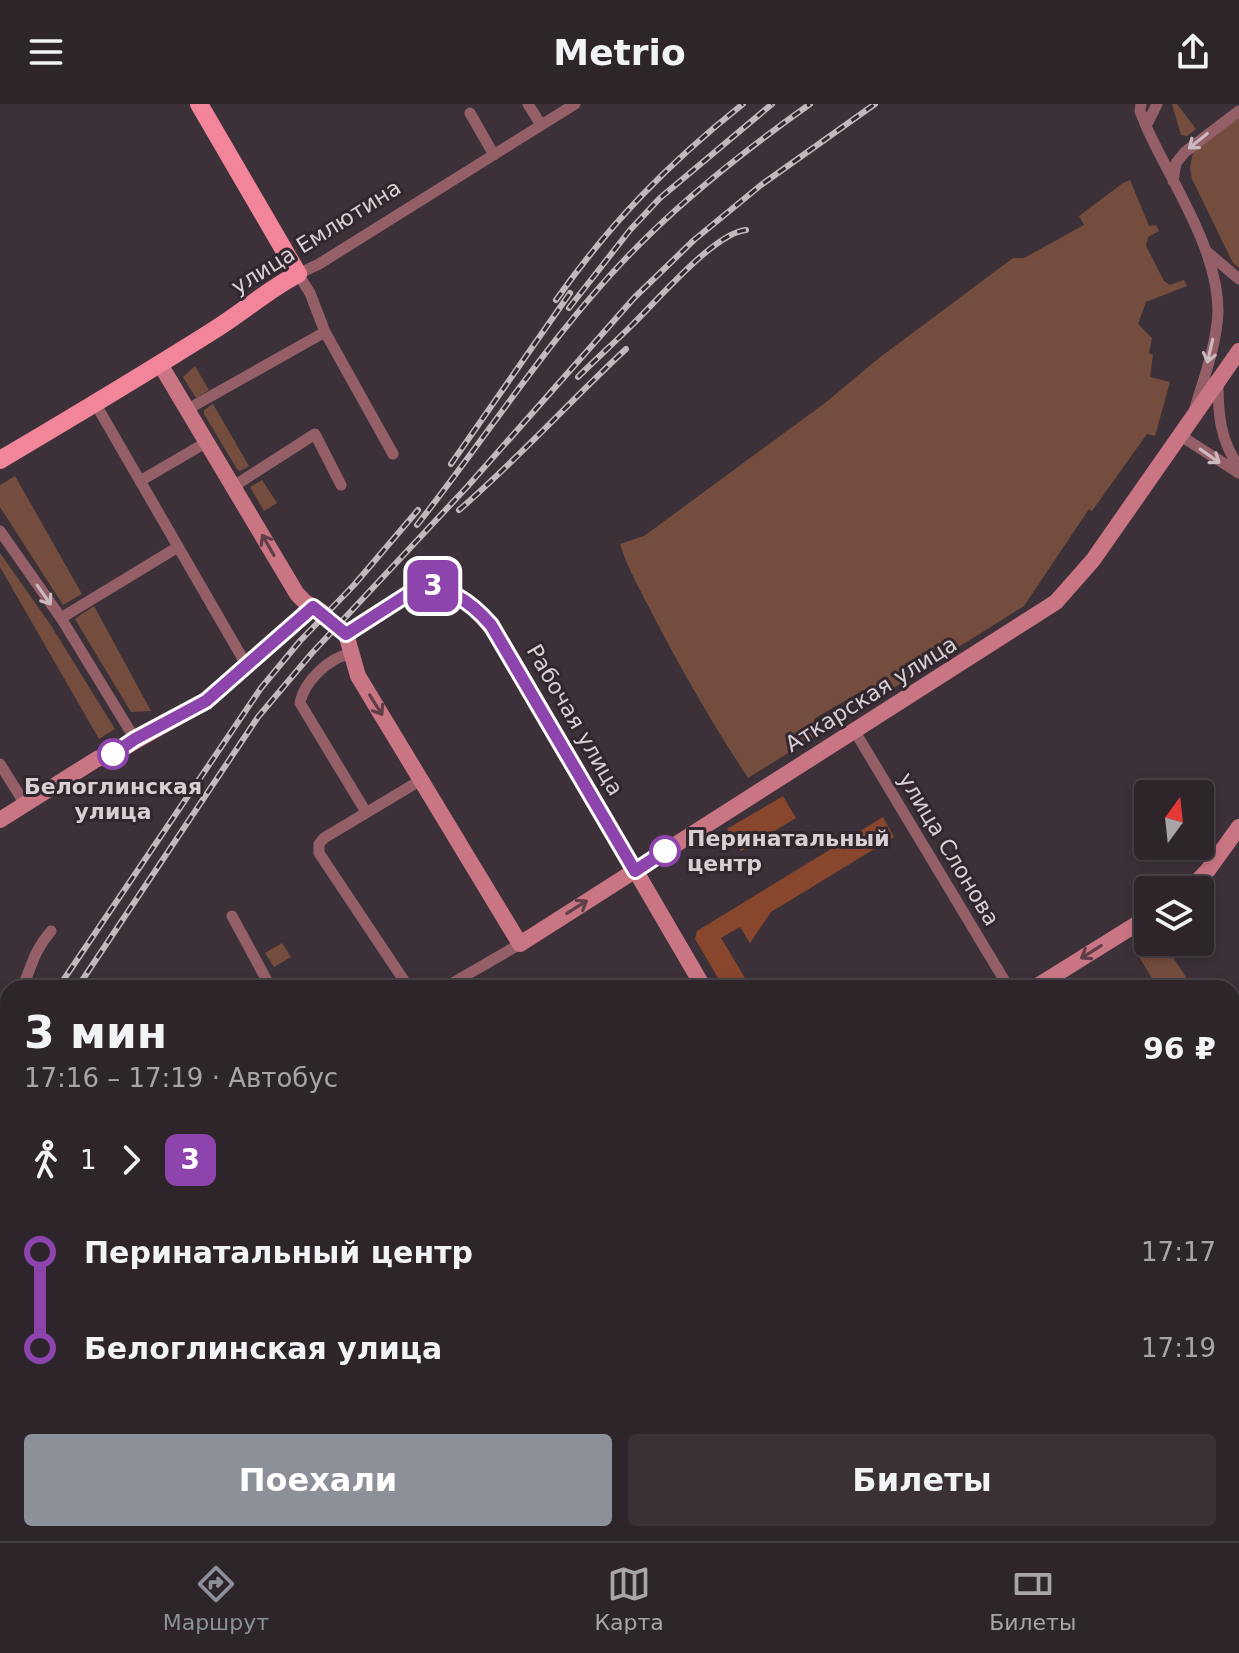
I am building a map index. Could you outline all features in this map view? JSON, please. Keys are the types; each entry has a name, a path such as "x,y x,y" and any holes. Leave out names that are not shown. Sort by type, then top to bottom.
{"main road":[{"path":"199,104 298,274"},
{"name":"улица Емлютина","path":"0,460 226,323 275,286 298,274"}],"street":[{"path":"528,104 541,125"},
{"name":"улица Емлютина","path":"298,274 319,264 575,104"},
{"path":"1141,104 1140,111 1146,126 1205,250 1218,310 1212,347 1192,419"},
{"path":"1146,126 1157,104"},
{"path":"1173,182 1176,163 1185,152 1239,111"},
{"path":"470,113 494,155"},
{"path":"1205,250 1239,279"},
{"path":"298,274 310,293 325,332 393,454"},
{"path":"188,409 325,332"},
{"name":"Аткарская улица","path":"458,980 520,944 1056,602 1093,560 1239,351"},
{"path":"0,820 97,759 113,754 206,701 317,610 297,594 160,364"},
{"path":"1218,382 1221,431 1224,443 1239,467"},
{"path":"95,403 247,666"},
{"path":"234,486 315,434 341,485"},
{"path":"1181,436 1239,473"},
{"path":"140,481 207,442"},
{"path":"0,531 61,618 135,739"},
{"path":"61,618 178,547"},
{"name":"Рабочая улица","path":"350,654 343,631 424,587 437,587 478,610 509,654 699,980"},
{"path":"366,812 300,703 307,684 338,656 350,654 358,676 520,944"},
{"name":"улица Слонова","path":"854,730 1004,980"},
{"path":"0,764 25,804"},
{"path":"404,980 319,853 319,844 324,838 421,780"},
{"path":"1202,876 1239,827"},
{"path":"232,916 266,980"},
{"path":"1047,980 1134,926"},
{"path":"25,980 34,951 51,931"}],"shaded area":[{"path":"1172,104 1177,104 1196,129 1187,136 1181,135"},
{"path":"1239,116 1239,268 1233,263 1192,179 1190,168 1193,152"},
{"path":"1130,180 1149,226 1156,225 1159,231 1148,237 1146,246 1164,281 1170,285 1184,280 1187,286 1146,302 1138,324 1152,338 1150,377 1170,382 1155,436 1147,434 1092,511 1089,509 1024,606 871,702 863,690 814,719 822,732 748,778 676,658 620,544 644,536 825,403 879,358 1013,258 1024,258 1084,225 1079,216"},
{"path":"195,366 209,390 196,398 183,377"},
{"path":"213,404 249,466 240,471 204,414 204,410"},
{"path":"15,476 82,594 63,605 0,507 0,485"},
{"path":"262,480 277,503 264,511 250,487"},
{"path":"0,553 50,624 115,729 99,739 0,567"},
{"path":"94,606 151,711 131,712 75,619"},
{"path":"783,796 796,818 741,851 727,829"},
{"path":"883,817 894,837 771,912 750,943 740,927 721,938 746,980 719,980 695,939 697,931"},
{"path":"282,943 291,957 274,967 265,953"},
{"path":"1139,956 1172,956 1188,980 1153,980"}],"tunnel":[{"path":"322,612 339,629"}],"railway":[{"path":"556,300 642,195 743,104"},
{"path":"569,308 630,230 660,198 772,104"},
{"path":"417,525 547,351 602,284 673,212 810,104"},
{"path":"82,980 258,717 312,653 467,487 634,298 694,240 761,185 875,104"},
{"path":"578,377 702,255 733,234 746,230"},
{"path":"451,464 570,293"},
{"path":"459,510 626,349"},
{"path":"63,980 261,688 418,510"}],"bus line":[{"name":"3","path":"113,754 206,701 313,607 346,634 413,591 437,587 478,610 491,625 635,871 665,851"}],"place":[{"name":"Белоглинская улица","path":"113,754"},
{"name":"Перинатальный центр","path":"665,851"}]}
